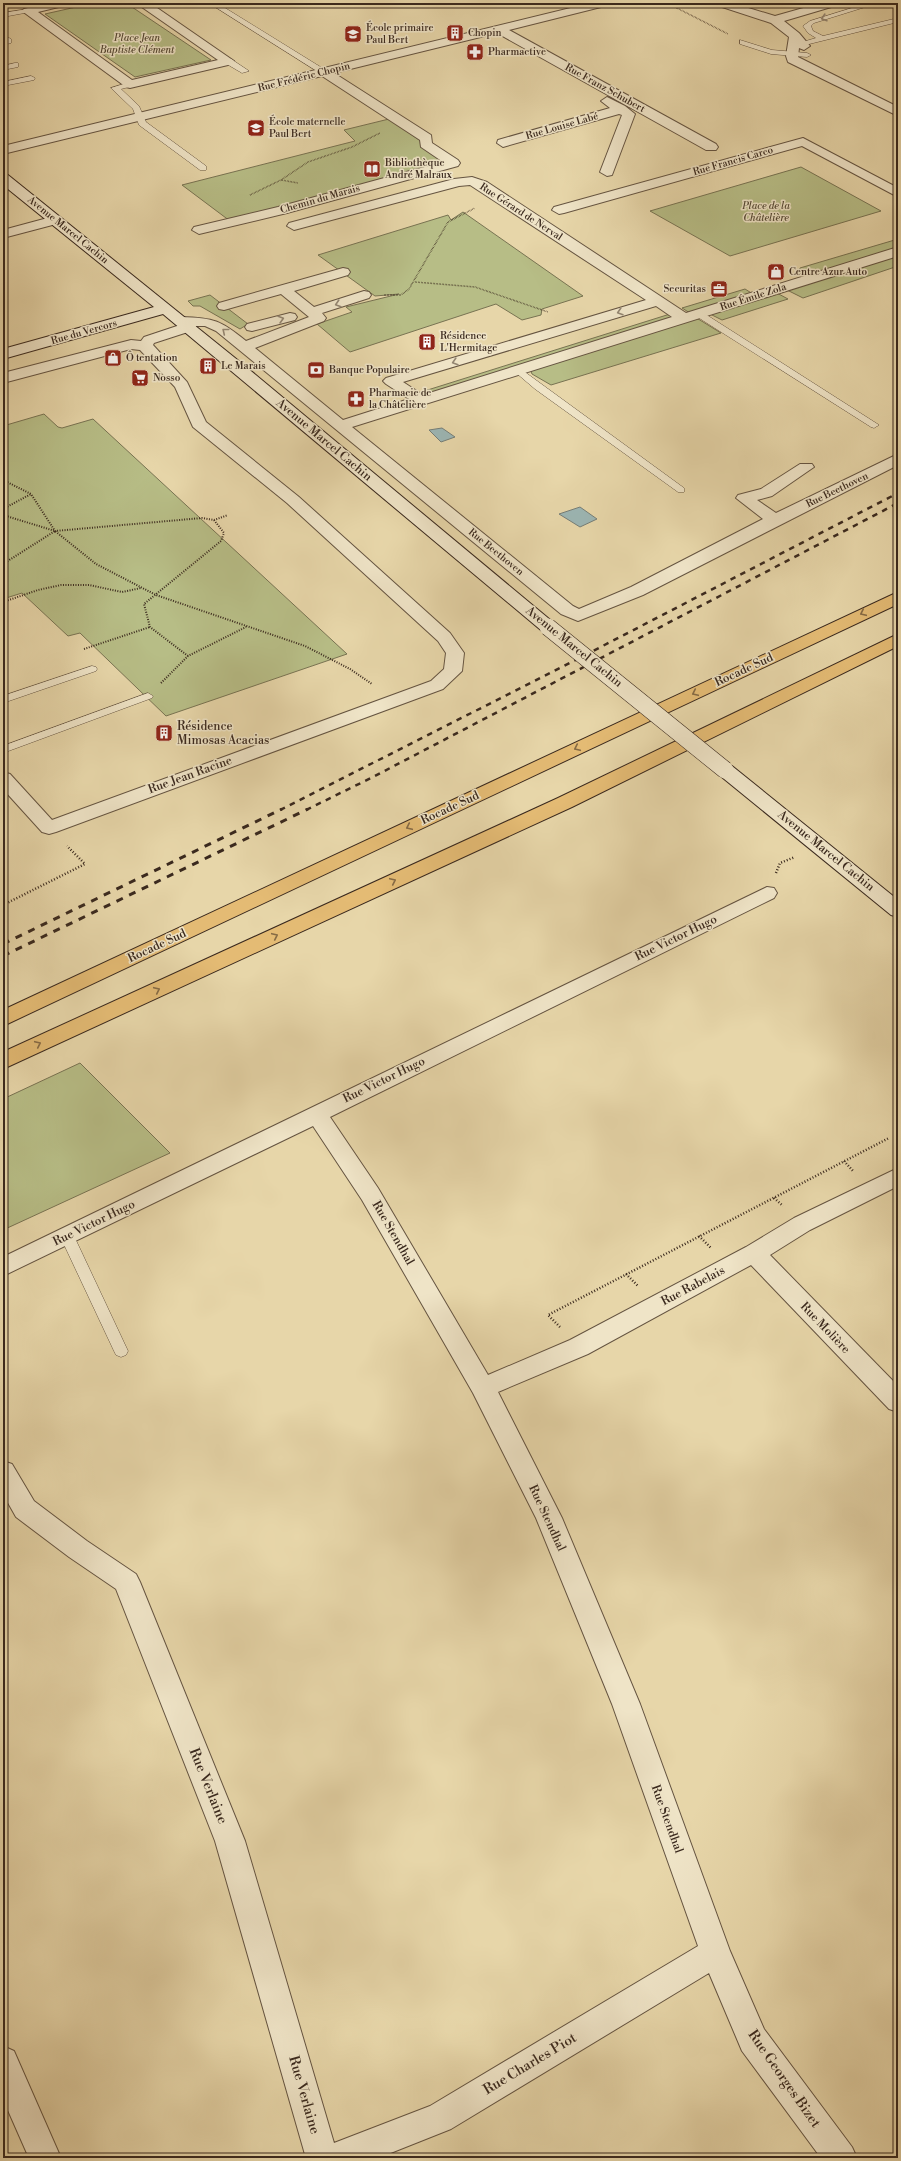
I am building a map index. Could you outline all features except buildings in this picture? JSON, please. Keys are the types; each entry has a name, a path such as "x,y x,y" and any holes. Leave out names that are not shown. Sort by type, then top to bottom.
{"highway":[{"name":"Rocade Sud","path":"3,1019 898,597"},
{"path":"3,1060 741,718 898,639"}],"street":[{"path":"28,11 63,3"},
{"path":"142,3 228,61"},
{"name":"Rue Frédéric Chopin","path":"3,150 605,3"},
{"path":"720,3 775,20 798,47 792,59 796,62 818,71 898,112"},
{"path":"775,20 834,3"},
{"path":"28,11 130,84 228,61"},
{"name":"Rue Louise Labé","path":"493,31 622,109"},
{"name":"Rue Franz Schubert","path":"493,31 711,147"},
{"name":"Chemin du Marais","path":"199,230 282,210 453,163 426,144 426,138 323,71"},
{"path":"608,172 629,114 622,109"},
{"name":"Rue Louise Labé","path":"503,143 622,109"},
{"name":"Rue Francis Carco","path":"559,210 803,142 898,192"},
{"name":"Avenue Marcel Cachin","path":"3,178 164,309 185,324 548,626 898,910"},
{"name":"Rue Gérard de Nerval","path":"294,226 459,182 472,181 482,185 684,318"},
{"path":"3,234 54,220"},
{"name":"Rue Émile Zola","path":"342,426 898,251"},
{"path":"224,306 343,272"},
{"path":"244,347 319,318 283,289"},
{"path":"252,327 311,312 364,295"},
{"path":"422,401 391,381 657,301"},
{"name":"Rue du Vercors","path":"3,354 164,309"},
{"name":"Rue Beethoven","path":"185,324 208,322 221,328 567,610 578,616 637,591 898,459"},
{"path":"145,346 149,340 185,324"},
{"path":"3,378 130,344 145,346 182,385 198,424 294,500 444,637 455,653 453,671 437,685 399,698"},
{"path":"253,380 278,373"},
{"path":"775,520 744,498 766,493 806,467"},
{"name":"Rue Jean Racine","path":"49,828 399,698"},
{"path":"3,778 49,828"},
{"name":"Rue Victor Hugo","path":"3,1267 317,1115 341,1100 767,893"},
{"name":"Rue Stendhal","path":"317,1115 370,1194 483,1388 549,1518 626,1704 715,1952"},
{"name":"Rue Rabelais","path":"483,1388 579,1346 754,1253 802,1224 898,1176"},
{"name":"Rue Molière","path":"754,1253 898,1402"},
{"name":"Rue Verlaine","path":"3,1471 25,1509 78,1550 127,1582 230,1841 322,2158"},
{"name":"Rue Charles Piot","path":"337,2158 440,2118 715,1952"},
{"name":"Rue Georges Bizet","path":"715,1952 753,2040 841,2158"},
{"path":"3,2062 45,2158"}],"lane":[{"path":"212,3 323,71"},
{"path":"823,39 810,32 807,26 812,22 875,3"},
{"path":"3,15 28,11"},
{"path":"743,42 771,52 798,47 823,39 898,20"},
{"path":"3,37 8,41 3,42"},
{"path":"228,61 245,71"},
{"path":"3,68 15,65"},
{"path":"3,84 31,78"},
{"path":"130,84 115,88 130,100 142,116 142,123 203,168"},
{"name":"Rue Émile Zola","path":"698,314 874,425"},
{"path":"518,370 538,387 682,490"},
{"path":"3,700 92,669"},
{"path":"3,750 148,696"},
{"path":"67,1236 121,1351"}],"path":[{"path":"247,197 281,180 308,162 352,147 399,121"},
{"path":"364,295 403,294 415,282 435,243 448,223 463,212"},
{"path":"415,282 445,283 475,287 550,312"},
{"path":"3,480 31,494 55,531 96,564 156,595 304,646 350,669 366,681 399,698"},
{"path":"3,509 31,494"},
{"path":"3,515 55,531 202,518 214,520 228,515"},
{"path":"188,656 150,627 144,604 221,541 224,533 214,520"},
{"path":"3,564 55,531"},
{"path":"3,602 61,585 89,585 122,592 142,588"},
{"path":"92,669 83,650 150,627"},
{"path":"148,696 188,656 247,627"},
{"path":"3,905 86,864 49,828"},
{"path":"579,1346 548,1315 889,1138"}],"green space":[{"name":"Place Jean Baptiste Clément","path":"94,3 126,3 211,60 135,77 45,14"},
{"path":"389,119 451,162 230,221 182,185 355,141 344,130"},
{"name":"Place de la Châtelière","path":"801,167 881,211 730,256 650,211"},
{"path":"463,212 583,296 542,309 541,315 522,320 496,304 350,352 317,324 352,312 346,307 399,294 375,296 318,255 448,215 451,220"},
{"path":"898,239 898,248 809,276 798,272 800,268"},
{"path":"898,253 898,266 803,298 785,289"},
{"path":"745,289 753,294 690,313 682,308"},
{"path":"775,292 788,299 722,320 708,313"},
{"path":"210,295 248,324 240,329 200,306 193,306 188,301"},
{"path":"670,314 677,318 425,398 418,393"},
{"path":"695,317 721,333 551,385 532,374 530,369"},
{"path":"44,414 58,427 62,428 93,419 347,654 166,716 80,633 68,636 22,593 3,599 3,426"},
{"path":"80,1063 170,1153 3,1230 3,1099"}],"water":[{"path":"442,428 455,437 441,442 429,430"},
{"path":"580,507 597,519 580,527 559,514"}],"railway":[{"path":"281,809 564,666 898,493"},
{"path":"306,810 371,778 898,503"},
{"path":"3,944 281,809"},
{"path":"3,956 308,809"}],"place":[{"name":"Chopin","path":"455,33"},
{"name":"École primaire Paul Bert","path":"353,34"},
{"name":"Pharmactive","path":"475,52"},
{"name":"École maternelle Paul Bert","path":"256,128"},
{"name":"Bibliothèque André Malraux","path":"372,169"},
{"name":"Centre Azur Auto","path":"776,272"},
{"name":"Securitas","path":"719,289"},
{"name":"Résidence L'Hermitage","path":"427,342"},
{"name":"Ô tentation","path":"113,358"},
{"name":"Le Marais","path":"208,366"},
{"name":"Banque Populaire","path":"316,370"},
{"name":"Nosso","path":"140,378"},
{"name":"Pharmacie de la Châtelière","path":"356,399"},
{"name":"Résidence Mimosas Acacias","path":"164,733"}]}
